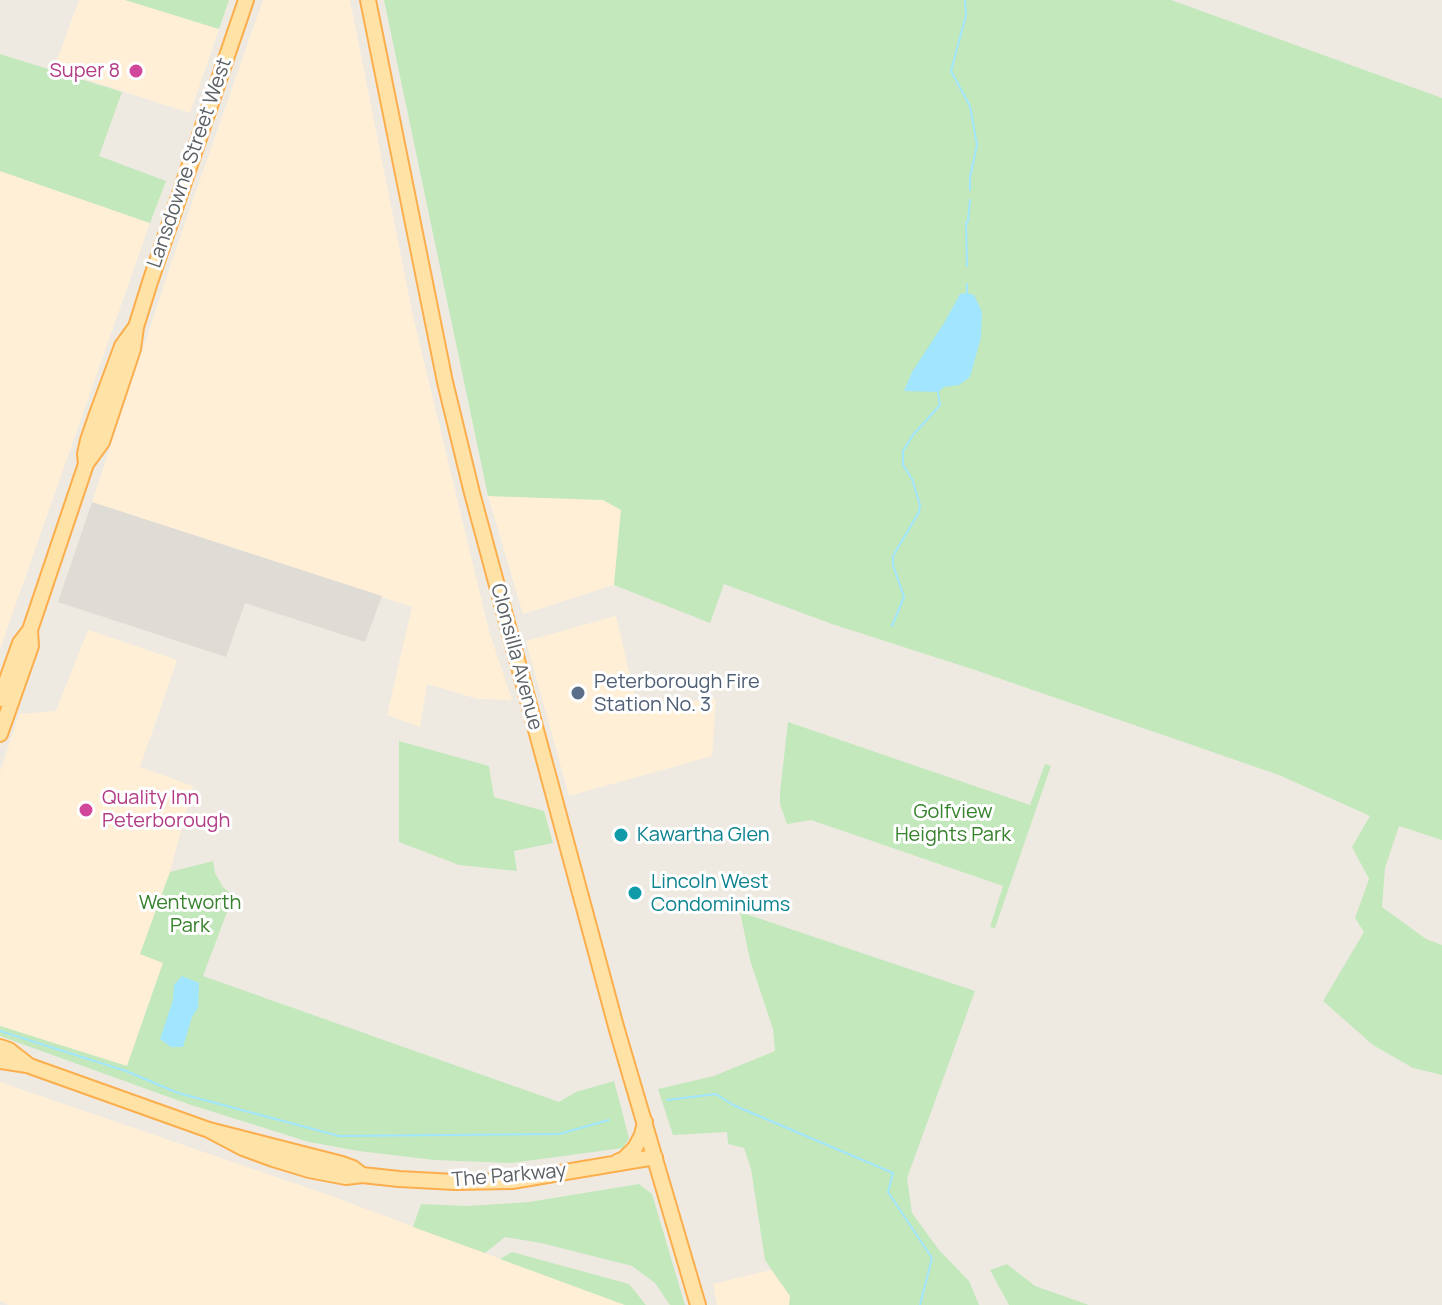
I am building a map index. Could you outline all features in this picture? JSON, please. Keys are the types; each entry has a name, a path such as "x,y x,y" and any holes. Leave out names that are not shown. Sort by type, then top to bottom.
{"main road":[{"name":"Lansdowne Street West","path":"0,699 20,643 30,630 86,464 102,442 133,349 136,327 246,0"},
{"name":"Clonsilla Avenue","path":"368,0 445,382 617,1030 698,1305"},
{"name":"Lansdowne Street West","path":"0,734 31,646 30,630"},
{"name":"The Parkway","path":"0,1047 9,1050 27,1065"},
{"name":"The Parkway","path":"0,1061 27,1065 209,1130 342,1164 362,1175 421,1181 512,1181 655,1157"},
{"path":"608,1166 624,1159 635,1148 645,1122"},
{"path":"608,1166 641,1170 663,1184"}],"shaded area":[{"path":"79,0 125,0 219,29 190,113 54,69"},
{"path":"263,0 350,0 413,316 489,631 512,700 478,699 427,684 420,727 387,715 412,607 92,502"},
{"path":"0,171 150,223 0,649"},
{"path":"488,496 603,500 621,510 614,585 523,614"},
{"path":"92,502 382,596 365,642 245,603 226,657 58,602"},
{"path":"616,616 638,709 716,698 712,756 569,796 526,641"},
{"path":"88,630 177,660 140,767 193,786 170,872 140,954 163,962 127,1066 0,1026 0,772 19,714 56,711"},
{"path":"0,1082 323,1193 625,1305 9,1305 0,1301"},
{"path":"771,1270 790,1296 789,1305 717,1305 713,1284"}],"green space":[{"path":"125,0 229,0 219,29"},
{"path":"384,0 1171,0 1442,98 1442,840 1399,826 1385,868 1382,907 1426,939 1442,945 1442,1075 1413,1068 1373,1045 1323,1001 1364,932 1355,918 1369,879 1352,847 1370,816 1279,775 832,624 724,584 710,623 614,585 621,510 603,500 488,496"},
{"path":"0,54 122,92 99,156 166,181 150,223 0,171"},
{"name":"Golfview Heights Park","path":"788,722 1030,805 1045,764 1051,766 995,928 990,927 1003,886 811,820 787,824 780,804 780,792"},
{"path":"399,741 489,766 494,797 544,811 553,843 514,851 517,871 459,865 399,842"},
{"name":"Wentworth Park","path":"213,861 215,873 223,887 233,896 203,976 559,1102 576,1092 614,1081 629,1138 623,1148 511,1163 434,1160 359,1151 309,1142 188,1104 0,1036 0,1026 127,1066 163,963 140,954 170,872"},
{"path":"740,912 975,991 907,1178 912,1213 939,1250 969,1281 979,1305 789,1305 790,1296 765,1260 751,1169 744,1148 728,1144 727,1132 673,1135 658,1089 714,1076 775,1051 773,1029 750,960"},
{"path":"639,1184 652,1194 685,1305 670,1305 655,1283 632,1266 505,1237 485,1253 413,1227 421,1204 467,1206 529,1202"},
{"path":"512,1252 629,1284 646,1305 625,1305 500,1259"},
{"path":"1007,1264 1035,1286 1089,1305 1009,1305 990,1270"}],"water":[{"path":"960,294 974,295 982,312 981,337 970,377 959,385 944,387 938,392 904,391 912,372"},
{"path":"182,976 199,983 198,1008 183,1047 171,1047 160,1039 173,1000 174,985"}],"waterway":[{"path":"965,0 966,15 951,71 970,106 977,145 970,190"},
{"path":"967,266 966,223 970,200"},
{"path":"967,284 967,293"},
{"path":"892,626 904,597 893,556 920,505 912,479 903,465 903,451 940,405 938,392"},
{"path":"0,1031 126,1071 178,1093 339,1136 559,1134 609,1120"},
{"path":"667,1100 716,1094 733,1105 893,1173 888,1192 932,1258 920,1305"}],"place":[{"name":"Super 8","path":"136,71"},
{"name":"Peterborough Fire Station No. 3","path":"578,693"},
{"name":"Quality Inn Peterborough","path":"86,810"},
{"name":"Kawartha Glen","path":"621,835"},
{"name":"Lincoln West Condominiums","path":"635,893"}]}
